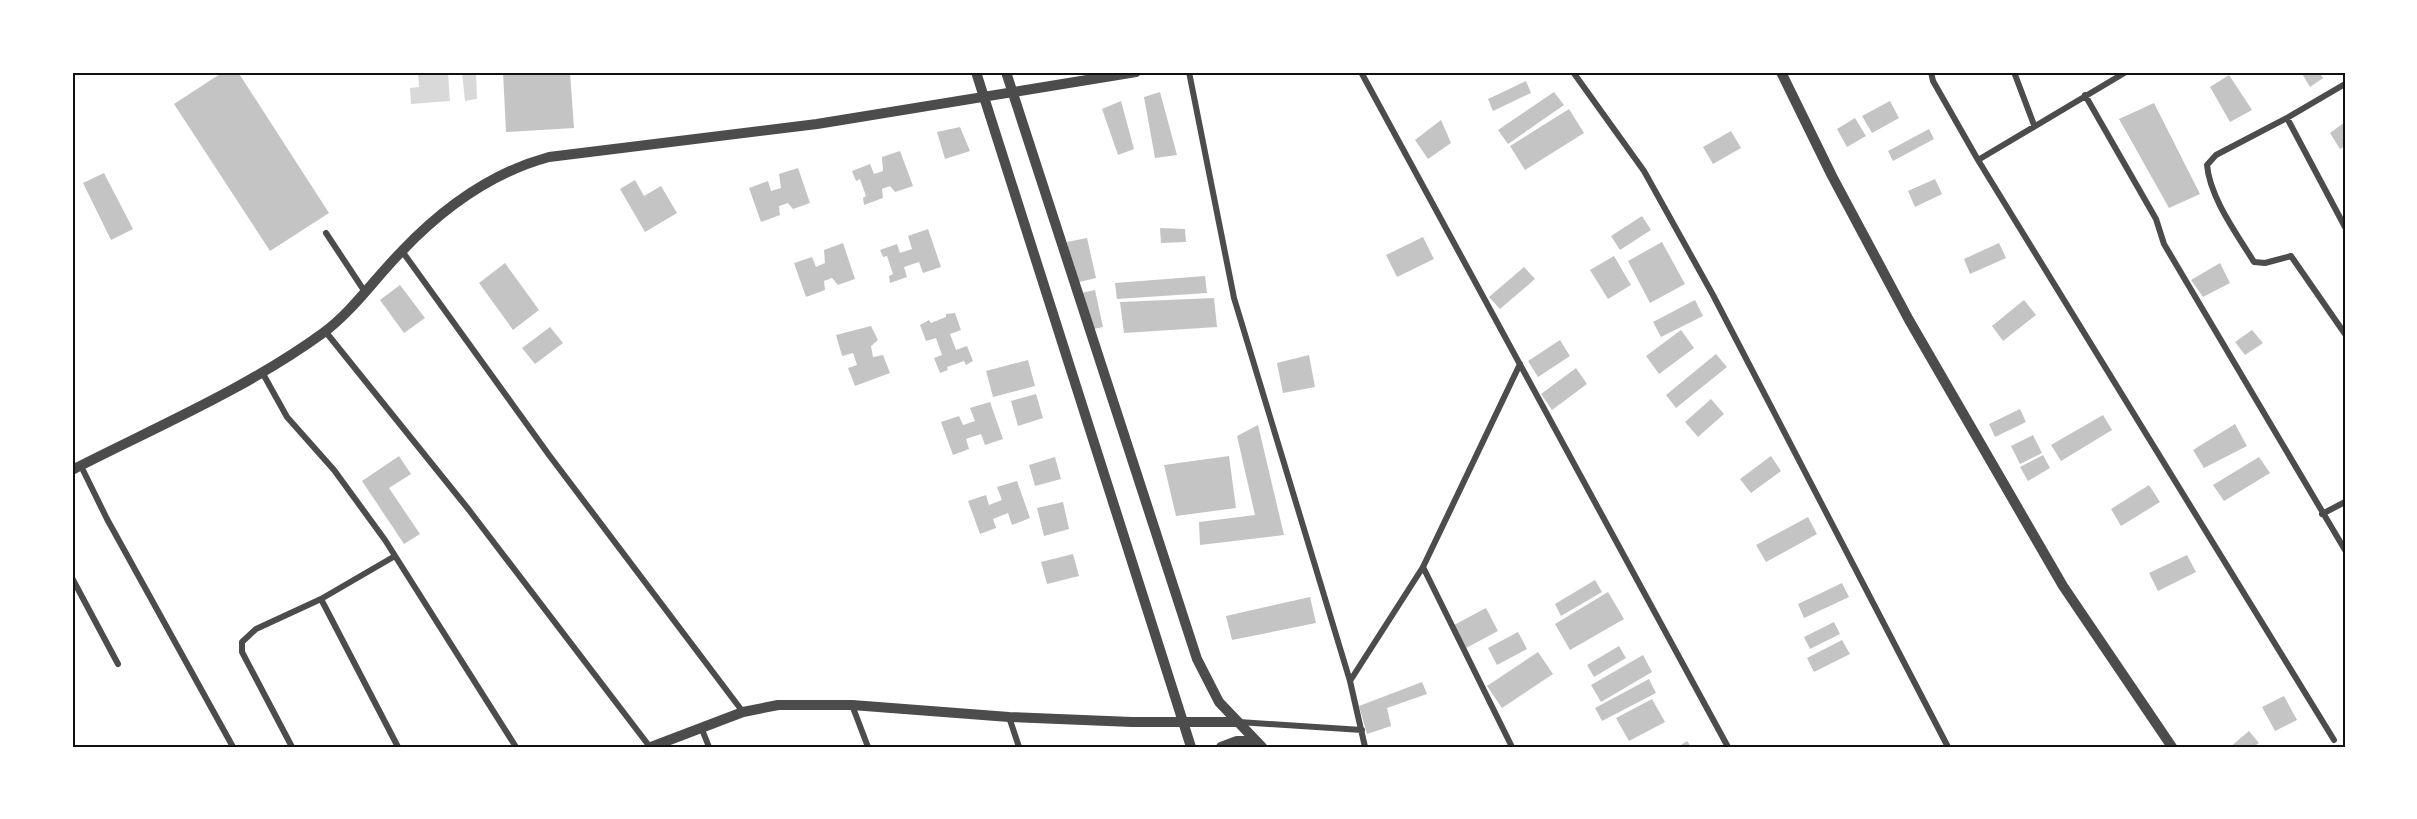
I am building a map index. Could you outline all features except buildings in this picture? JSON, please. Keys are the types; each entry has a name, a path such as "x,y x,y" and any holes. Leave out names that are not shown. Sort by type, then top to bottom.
{"street":[{"path":"976,72 1191,747"},
{"path":"1006,72 1197,659 1211,688 1237,722 1259,744"},
{"path":"233,747 107,519 76,468 208,402 262,372 325,331 402,251 452,204 499,174 526,163 549,158 817,124 1136,72"},
{"path":"1189,72 1234,298 1350,681 1365,747"},
{"path":"1361,72 1728,747"},
{"path":"1573,72 1644,171 1719,306 1948,747"},
{"path":"1781,72 1832,176 1909,320 2062,586 2172,747"},
{"path":"1931,72 1933,81 1978,160 2334,740"},
{"path":"2014,72 2034,125"},
{"path":"1978,160 2085,94 2126,72"},
{"path":"2345,84 2287,118 2216,155 2206,165 2208,175 2229,222 2254,262 2265,263 2291,256 2345,334"},
{"path":"2085,94 2156,219 2164,244 2345,550"},
{"path":"2287,118 2345,227"},
{"path":"326,233 365,292"},
{"path":"402,251 549,455 743,711"},
{"path":"325,331 469,510 651,747 743,711 778,705 852,705 1009,717 1132,722 1237,722 1362,730"},
{"path":"1350,681 1423,567 1520,364"},
{"path":"262,372 287,417 334,470 395,556 516,747"},
{"path":"2322,514 2345,502"},
{"path":"292,747 242,652 242,642 256,629 321,599 395,556"},
{"path":"1423,567 1512,747"},
{"path":"72,578 118,664"},
{"path":"321,599 398,747"},
{"path":"852,705 868,747"},
{"path":"1009,717 1018,745"},
{"path":"701,726 710,747"},
{"path":"1221,747 1237,741 1259,744"}],"shaded area":[{"path":"418,72 448,72 450,101 411,104 410,88 419,87"},
{"path":"462,72 476,72 477,99 465,101"}]}
